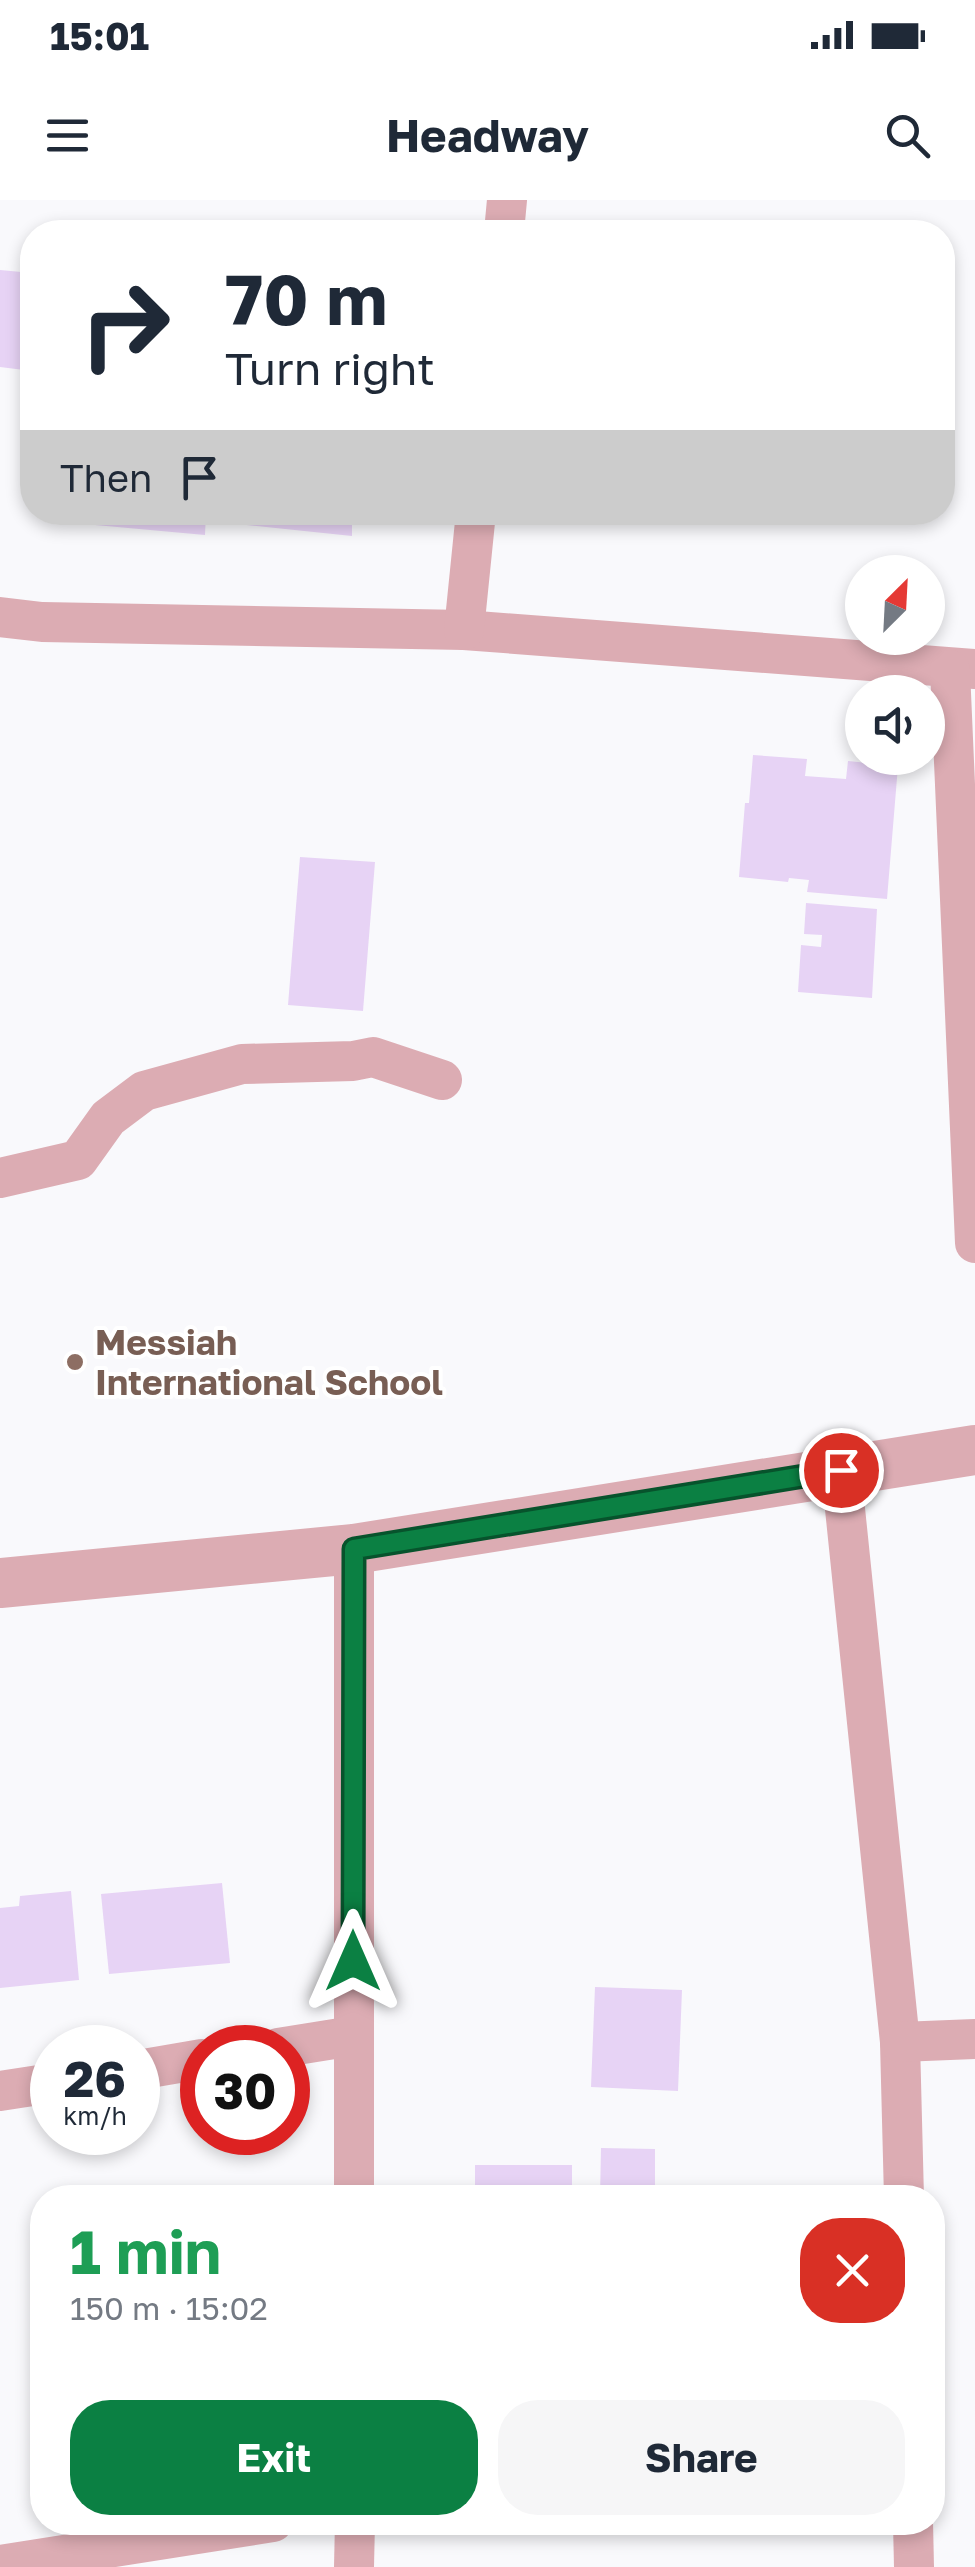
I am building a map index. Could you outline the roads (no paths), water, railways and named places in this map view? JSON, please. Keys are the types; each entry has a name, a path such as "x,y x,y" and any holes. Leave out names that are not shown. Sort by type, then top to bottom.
{"street":[{"path":"464,630 475,525"},
{"path":"0,617 42,622 464,630 963,670 975,1242"},
{"path":"0,1178 78,1160 108,1118 144,1091 242,1064 373,1057 442,1080"},
{"path":"0,1583 354,1549 975,1450"},
{"path":"841,1470 900,2042 904,2185"},
{"path":"354,1549 354,2185"},
{"path":"310,2043 353,2036"},
{"path":"900,2042 975,2038"},
{"path":"0,2091 30,2086"},
{"path":"0,2565 190,2535"},
{"path":"354,2535 354,2567"},
{"path":"913,2535 914,2567"}],"place":[{"name":"Messiah International School","path":"75,1362"}]}
